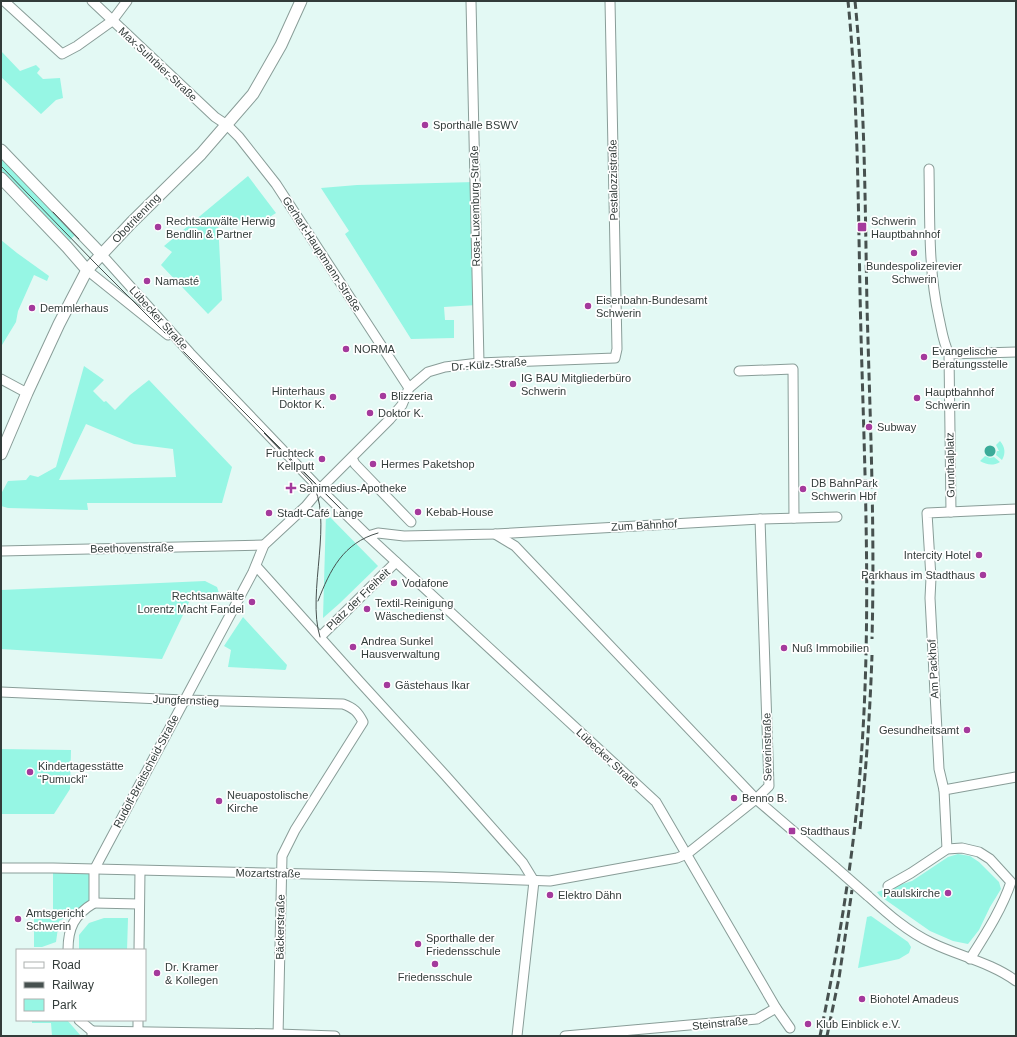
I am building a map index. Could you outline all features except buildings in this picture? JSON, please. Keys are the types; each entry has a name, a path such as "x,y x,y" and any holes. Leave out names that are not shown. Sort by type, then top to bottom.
{"street":[{"path":"4,1 62,54 77,46 112,21 127,1"},
{"name":"Max-Suhrbier-Straße","path":"92,1 215,117 227,125"},
{"name":"Obotritenring","path":"1,454 27,393 71,300 87,270 131,223 201,154 253,94 281,45 301,1"},
{"name":"Rosa-Luxemburg-Straße","path":"471,1 479,363"},
{"name":"Pestalozzistraße","path":"610,1 617,349 615,358"},
{"name":"Gerhart-Hauptmann-Straße","path":"227,125 239,137 276,184 410,388"},
{"name":"Lübecker Straße","path":"1,150 102,255 190,352 320,489 368,536 656,802 776,1008 790,1028"},
{"name":"Grunthalplatz","path":"929,169 931,268 935,301 944,343 949,354 951,512 1016,509"},
{"name":"Lübecker Straße","path":"1,178 87,270 190,352"},
{"path":"949,354 1016,352"},
{"name":"Dr.-Külz-Straße","path":"320,489 397,411 410,388 428,372 445,367 479,363 615,358"},
{"path":"739,371 792,369 794,518"},
{"path":"1,378 27,393"},
{"path":"352,458 410,522"},
{"path":"264,545 306,506 320,489"},
{"name":"Am Packhof","path":"947,848 944,790 939,761 927,513 951,512"},
{"name":"Zum Bahnhof","path":"368,536 378,533 404,536 495,534 760,519 837,517"},
{"name":"Severinstraße","path":"534,881 550,881 677,858 687,854 756,799 769,786 760,519"},
{"path":"495,534 515,546 756,799 894,919 921,938 988,966 1016,981"},
{"name":"Beethovenstraße","path":"1,550 264,545"},
{"name":"Rudolf-Breitscheid-Straße","path":"94,870 256,566 264,545"},
{"name":"Platz der Freiheit","path":"256,566 320,637 396,562"},
{"path":"320,637 518,857 534,881 517,1036"},
{"name":"Jungfernstieg","path":"1,692 184,700 343,704 353,708 359,713 363,722"},
{"name":"Bäckerstraße","path":"278,1035 282,856 295,830 363,722"},
{"path":"944,790 1016,777"},
{"path":"888,886 947,848 962,848 979,852 990,859 1013,881 970,959"},
{"name":"Mozartstraße","path":"1,868 282,873 534,881"},
{"path":"94,870 94,903"},
{"path":"139,949 140,871"},
{"path":"68,949 68,942 73,921 84,909 94,903 139,904"},
{"name":"Steinstraße","path":"566,1036 654,1033 757,1019 776,1008"},
{"path":"80,1021 92,1034 335,1036"},
{"path":"138,1021 138,1034"}],"green space":[{"path":"1,51 20,71 36,65 40,69 37,73 43,79 60,78 63,98 56,100 41,114 1,77"},
{"path":"1,150 77,233 70,240 1,170"},
{"path":"248,176 276,213 265,220 218,221 222,300 208,314 161,265 172,252 164,246"},
{"path":"475,182 477,305 444,307 445,320 454,320 454,338 411,339 345,234 349,231 321,188 357,185"},
{"path":"1,240 49,276 47,281 34,275 18,311 16,322 2,345"},
{"path":"84,366 104,380 93,391 115,410 130,395 149,380 232,467 222,503 87,503 88,510 8,508 1,506 1,494 8,481 26,480 30,475 38,477 56,467","holes":["86,424 134,444 173,449 176,477 59,480"]},
{"path":"1000,441 1004,450 1002,460 996,455 997,451 999,451 996,445"},
{"path":"985,456 990,458 994,457 1000,462 990,464 980,461"},
{"path":"326,513 378,566 323,618"},
{"path":"205,581 217,587 221,599 209,595 191,598 162,659 1,649 1,590"},
{"path":"243,617 287,665 285,670 228,667 231,650 224,646"},
{"path":"1,749 71,750 70,789 54,814 1,814"},
{"path":"958,854 970,856 979,862 999,882 1001,889 979,930 968,944 953,941 930,931 880,896 877,892 912,881 948,857"},
{"path":"53,868 94,870 94,903 59,921 56,942 42,947 34,947 34,910 53,910"},
{"path":"871,916 908,942 911,947 909,953 899,959 858,968 867,917"},
{"path":"104,918 128,918 127,949 79,949 79,935 89,923"},
{"path":"32,1021 68,1021 81,1036 52,1036 51,1023 32,1023"}],"shaded area":[{"path":"990,445 994,447 996,451 994,455 990,457 986,455 984,451 986,447"}],"tram line":[{"path":"1,166 94,262 349,517 264,433 311,482 318,497 321,514 321,534 316,599 320,637"},
{"path":"53,212 79,239"},
{"path":"318,601 333,568 339,559 356,543 378,533"}],"railway":[{"path":"820,1036 839,938 849,872 860,773 866,664 866,499 858,168 852,43 848,1"},
{"path":"855,1 861,77 864,153 873,514 872,639"},
{"path":"860,829 868,742 872,655"},
{"path":"827,1036 839,978 852,890"}],"place":[{"name":"Sporthalle BSWV","path":"425,125"},
{"name":"Rechtsanwälte Herwig Bendlin & Partner","path":"158,227"},
{"name":"Schwerin Hauptbahnhof","path":"862,227"},
{"name":"Bundespolizeirevier Schwerin","path":"914,253"},
{"name":"Namasté","path":"147,281"},
{"name":"Eisenbahn-Bundesamt Schwerin","path":"588,306"},
{"name":"Demmlerhaus","path":"32,308"},
{"name":"NORMA","path":"346,349"},
{"name":"Evangelische Beratungsstelle","path":"924,357"},
{"name":"IG BAU Mitgliederbüro Schwerin","path":"513,384"},
{"name":"Blizzeria","path":"383,396"},
{"name":"Hinterhaus Doktor K.","path":"333,397"},
{"name":"Hauptbahnhof Schwerin","path":"917,398"},
{"name":"Doktor K.","path":"370,413"},
{"name":"Subway","path":"869,427"},
{"name":"Fruchteck Kellputt","path":"322,459"},
{"name":"Hermes Paketshop","path":"373,464"},
{"name":"Sanimedius-Apotheke","path":"291,488"},
{"name":"DB BahnPark Schwerin Hbf","path":"803,489"},
{"name":"Kebab-House","path":"418,512"},
{"name":"Stadt-Café Lange","path":"269,513"},
{"name":"Intercity Hotel","path":"979,555"},
{"name":"Parkhaus im Stadthaus","path":"983,575"},
{"name":"Vodafone","path":"394,583"},
{"name":"Rechtsanwälte Lorentz Macht Fandel","path":"252,602"},
{"name":"Textil-Reinigung Wäschedienst","path":"367,609"},
{"name":"Andrea Sunkel Hausverwaltung","path":"353,647"},
{"name":"Nuß Immobilien","path":"784,648"},
{"name":"Gästehaus Ikar","path":"387,685"},
{"name":"Gesundheitsamt","path":"967,730"},
{"name":"Kindertagesstätte “Pumuckl“","path":"30,772"},
{"name":"Benno B.","path":"734,798"},
{"name":"Neuapostolische Kirche","path":"219,801"},
{"name":"Stadthaus","path":"792,831"},
{"name":"Paulskirche","path":"948,893"},
{"name":"Elektro Dähn","path":"550,895"},
{"name":"Amtsgericht Schwerin","path":"18,919"},
{"name":"Sporthalle der Friedensschule","path":"418,944"},
{"name":"Friedensschule","path":"435,964"},
{"name":"Dr. Kramer & Kollegen","path":"157,973"},
{"name":"Biohotel Amadeus","path":"862,999"},
{"name":"Klub Einblick e.V.","path":"808,1024"}]}
